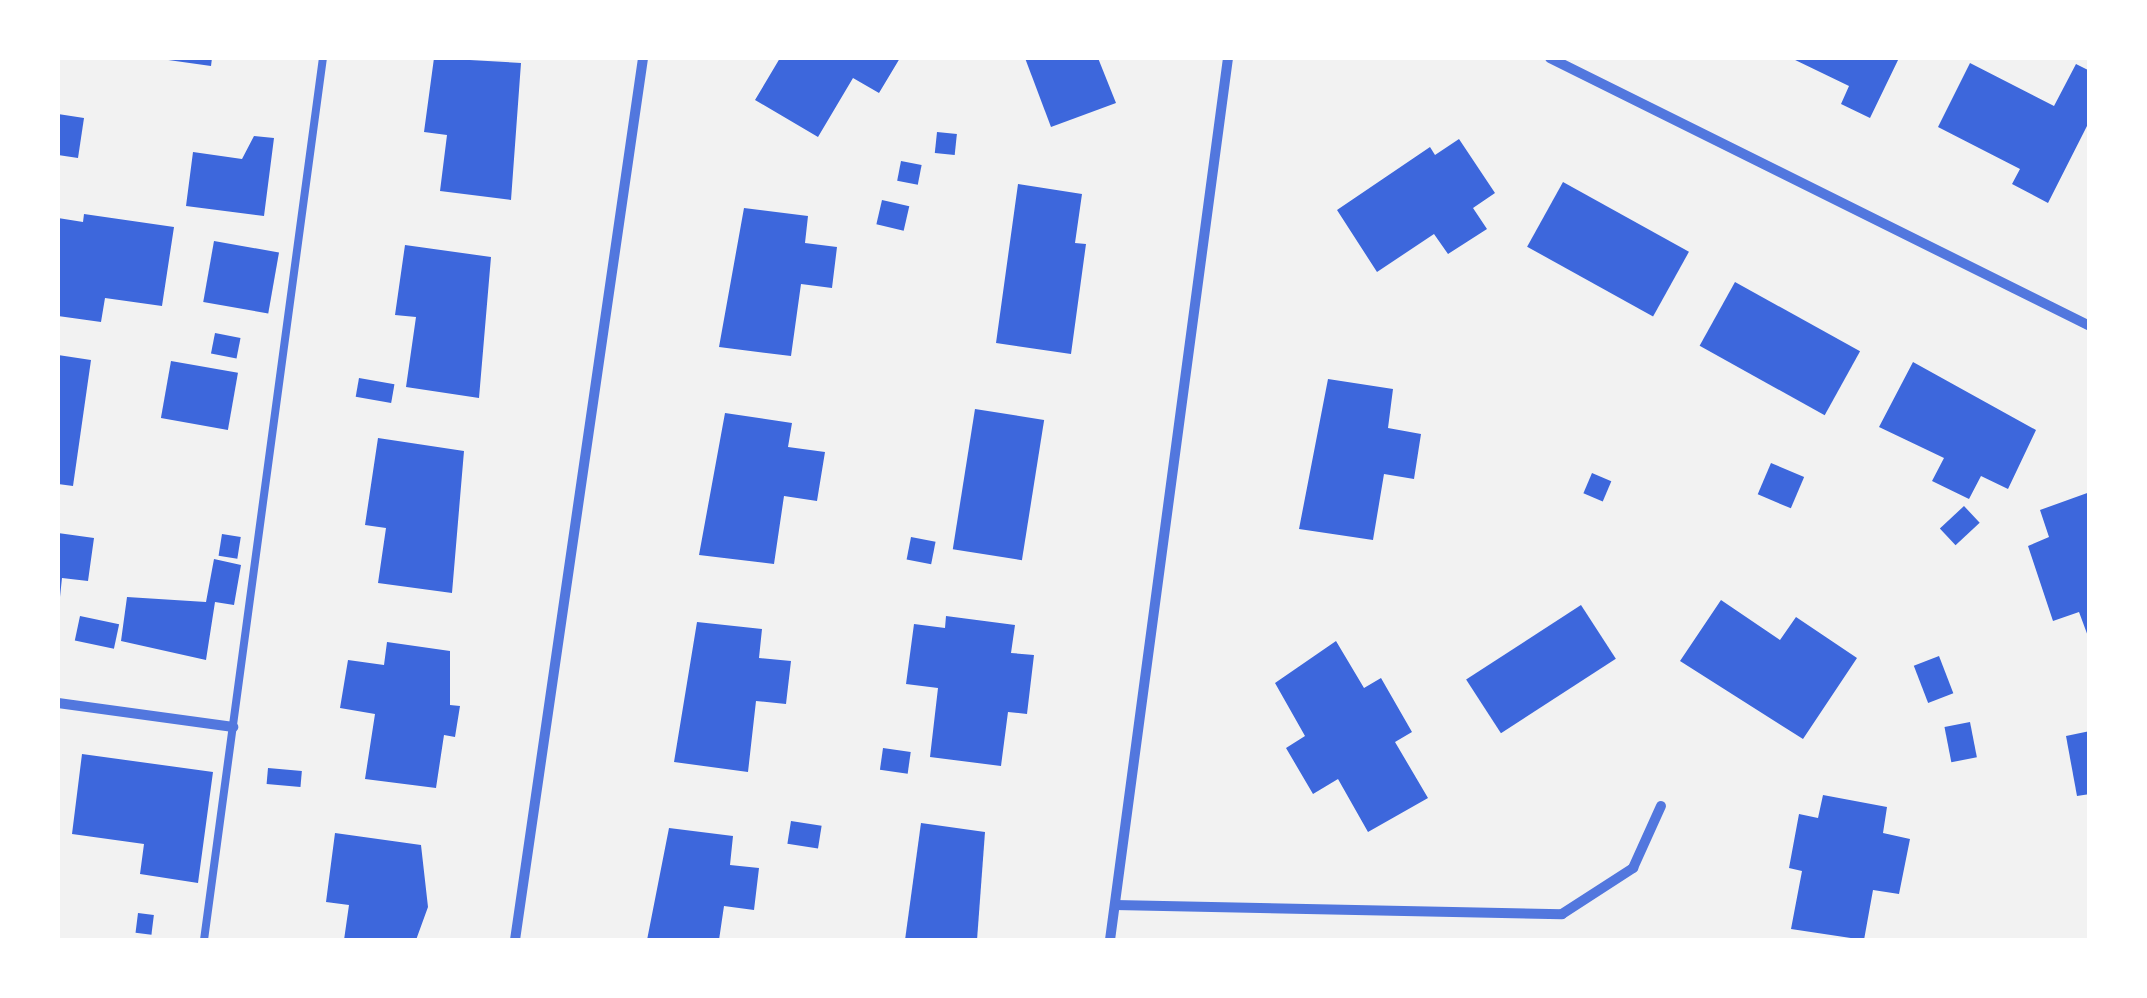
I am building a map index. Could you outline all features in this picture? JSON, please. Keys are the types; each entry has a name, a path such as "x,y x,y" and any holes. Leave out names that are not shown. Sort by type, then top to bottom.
{"street":[{"path":"515,940 643,58"},
{"path":"1110,940 1228,58"},
{"path":"1550,58 2090,326"},
{"path":"58,704 233,727"},
{"path":"1115,904 1562,914 1634,868 1661,806"}],"lane":[{"path":"204,940 323,58"}],"building":[{"path":"154,58 212,58 211,66"},
{"path":"434,58 521,63 511,200 440,191 447,135 424,132"},
{"path":"780,58 900,58 879,93 853,78 818,137 755,100"},
{"path":"1025,58 1098,58 1116,103 1051,127"},
{"path":"1791,58 1899,58 1870,118 1841,104 1849,86"},
{"path":"1970,63 2054,106 2076,64 2090,71 2088,124 2048,203 2012,184 2020,169 1938,127"},
{"path":"58,114 84,118 78,158 58,155"},
{"path":"937,132 957,134 955,155 935,153"},
{"path":"254,136 274,138 264,216 186,206 193,152 242,159"},
{"path":"1459,139 1495,193 1473,208 1487,229 1448,254 1434,234 1377,272 1337,210 1430,147 1435,155"},
{"path":"901,161 922,165 918,185 897,181"},
{"path":"1563,182 1689,252 1653,317 1527,247"},
{"path":"1018,184 1082,194 1075,243 1086,244 1071,354 996,343"},
{"path":"882,200 909,206 904,231 876,224"},
{"path":"744,208 808,216 805,243 837,247 832,288 801,284 791,356 719,347"},
{"path":"84,214 174,227 162,306 105,298 101,322 58,316 58,218 83,222"},
{"path":"214,241 279,252 268,314 203,302"},
{"path":"405,245 491,257 479,398 406,387 416,317 395,315"},
{"path":"1735,282 1860,351 1825,415 1700,346"},
{"path":"215,333 241,338 237,359 211,354"},
{"path":"58,355 91,360 73,486 58,484"},
{"path":"171,361 238,373 228,430 161,418"},
{"path":"1913,362 2036,430 2008,489 1981,476 1969,499 1932,481 1944,458 1879,427"},
{"path":"359,378 394,384 391,403 356,397"},
{"path":"1328,379 1393,389 1388,428 1421,434 1414,479 1384,474 1373,540 1299,529"},
{"path":"975,409 1044,420 1022,560 953,549"},
{"path":"725,413 792,423 788,447 825,452 817,501 784,496 774,564 699,555"},
{"path":"378,438 464,451 452,593 378,583 386,528 365,525"},
{"path":"1771,463 1804,477 1791,508 1758,494"},
{"path":"1592,473 1611,481 1603,501 1583,493"},
{"path":"2090,492 2089,639 2079,612 2053,621 2028,546 2049,537 2040,510"},
{"path":"1964,506 1980,523 1956,545 1940,529"},
{"path":"58,533 94,538 88,581 62,578 60,597"},
{"path":"222,534 241,537 237,559 219,556"},
{"path":"911,537 936,542 931,564 907,560"},
{"path":"214,559 241,565 234,605 215,602 206,660 121,641 127,597 206,602"},
{"path":"1721,600 1780,640 1796,617 1857,658 1803,739 1680,661"},
{"path":"1581,605 1616,659 1501,733 1466,680"},
{"path":"80,616 119,624 114,649 75,640"},
{"path":"946,616 1015,625 1011,653 1034,655 1027,714 1008,712 1001,766 930,757 938,688 906,684 914,624 945,628"},
{"path":"697,622 762,629 759,658 791,661 786,704 756,701 748,772 674,762"},
{"path":"1336,641 1364,688 1381,678 1412,732 1395,742 1428,798 1368,832 1338,779 1313,794 1286,748 1305,736 1275,683"},
{"path":"387,642 450,651 450,705 460,706 455,737 444,735 436,788 365,779 375,714 340,708 348,660 384,665"},
{"path":"1939,656 1953,693 1928,703 1914,666"},
{"path":"1970,722 1977,757 1951,762 1944,727"},
{"path":"2090,731 2090,794 2077,796 2066,736"},
{"path":"883,748 911,752 908,774 880,770"},
{"path":"82,754 213,772 198,883 140,874 144,844 72,834"},
{"path":"268,768 302,771 300,787 267,784"},
{"path":"1823,795 1887,807 1883,833 1910,839 1899,894 1873,890 1864,940 1791,929 1802,871 1789,868 1799,814 1818,818"},
{"path":"791,821 822,826 818,849 787,844"},
{"path":"921,823 985,832 977,940 905,940"},
{"path":"669,828 733,836 730,865 759,868 754,910 724,906 719,940 647,940"},
{"path":"335,833 421,845 428,907 416,940 344,940 349,905 326,902"},
{"path":"138,913 154,915 151,935 136,933"}]}
